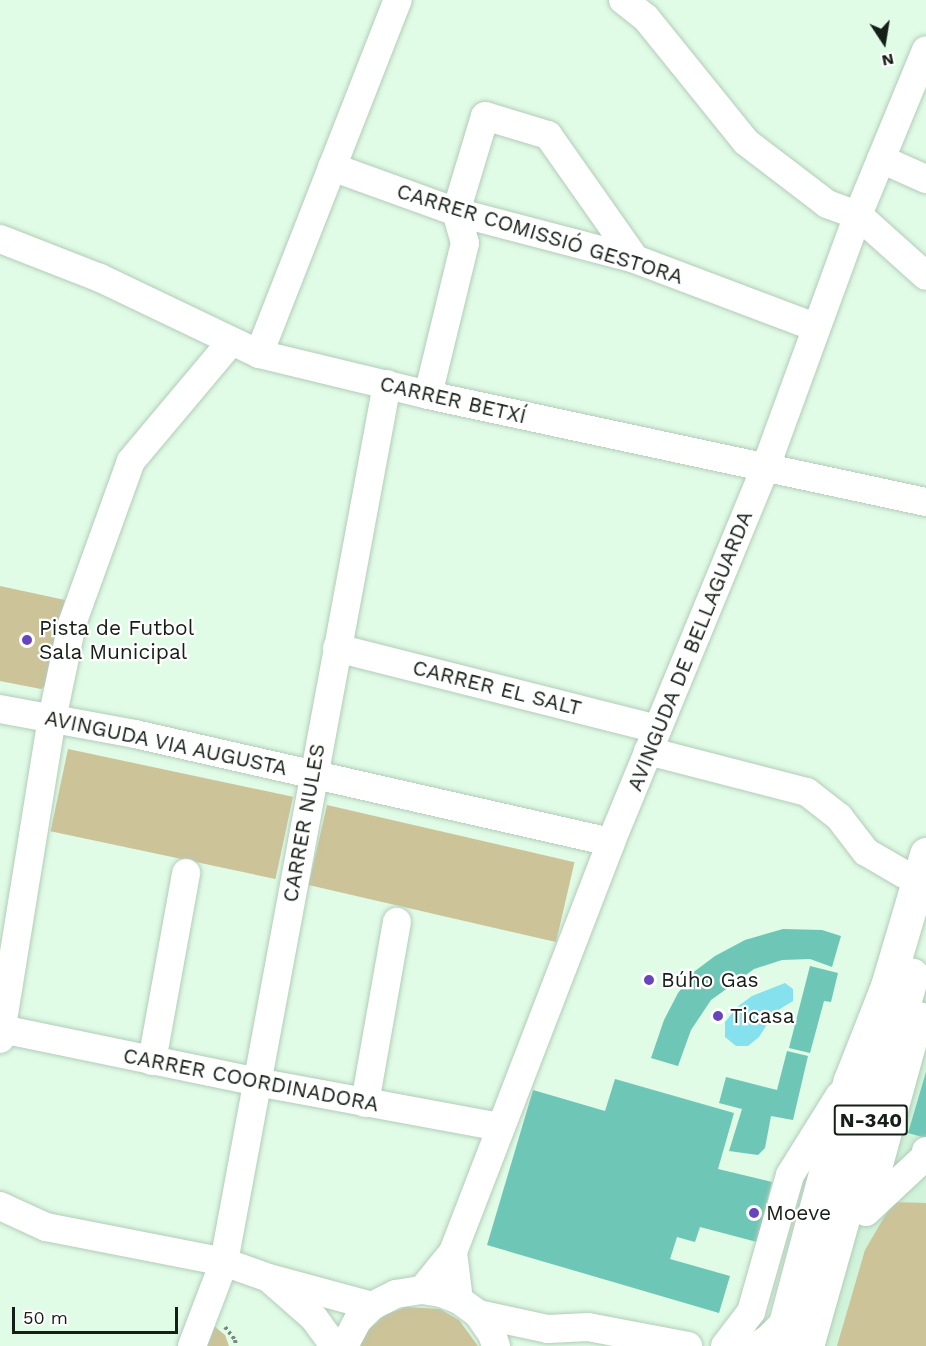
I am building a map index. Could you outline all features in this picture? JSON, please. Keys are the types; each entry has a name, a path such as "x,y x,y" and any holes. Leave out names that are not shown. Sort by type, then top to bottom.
{"highway":[{"path":"782,1334 850,1080 887,986 915,864"},
{"name":"N-340","path":"807,1346 837,1240 919,1009 926,922"}],"street":[{"path":"259,354 399,0"},
{"path":"623,0 646,18 746,142 827,204 858,216 926,276"},
{"name":"AVINGUDA DE BELLAGUARDA","path":"422,1290 453,1252 611,842 765,469 815,327 926,50"},
{"path":"428,395 465,243 456,212 485,116 548,135 635,259"},
{"path":"881,159 926,179"},
{"name":"CARRER COMISSIÓ GESTORA","path":"332,167 456,212 635,259 815,327"},
{"name":"CARRER BETXÍ","path":"0,239 100,278 259,354 428,395 926,502"},
{"path":"1,1034 52,719 72,624 131,460 231,342"},
{"name":"CARRER NULES","path":"192,1346 224,1262 387,384"},
{"name":"CARRER EL SALT","path":"337,648 652,740 807,792 839,817 866,852 915,864"},
{"name":"AVINGUDA VIA AUGUSTA","path":"0,709 135,734 611,842"},
{"path":"915,864 926,847"},
{"path":"152,1061 186,873"},
{"path":"365,1103 397,922"},
{"path":"866,1212 919,1009"},
{"name":"CARRER COORDINADORA","path":"1,1034 500,1127"},
{"path":"725,1346 751,1311 790,1175 850,1080"},
{"path":"837,1240 925,1156 926,1151"},
{"path":"0,1206 46,1227 224,1262 268,1278 372,1306"},
{"name":"AVINGUDA DE BELLAGUARDA","path":"453,1252 469,1307"},
{"path":"268,1278 314,1318 334,1346"},
{"path":"344,1346 358,1320 372,1306 396,1293 422,1290 441,1293 469,1307 549,1329 588,1327 688,1346"},
{"path":"469,1307 492,1334 496,1346"},
{"path":"756,1346 782,1334"}],"shaded area":[{"name":"Pista de Futbol Sala Municipal","path":"0,586 65,600 50,683 41,689 0,681"},
{"path":"68,749 293,797 276,879 51,831"},
{"path":"327,805 574,862 556,942 309,885"},
{"path":"926,989 926,1346 824,1346"},
{"path":"893,1202 926,1203 926,1346 837,1346 865,1250"},
{"path":"406,1307 440,1309 459,1320 478,1346 359,1346 366,1332 385,1315"},
{"path":"214,1326 225,1335 229,1346 207,1346"}],"water":[{"path":"785,983 793,989 793,1001 775,1012 759,1037 748,1046 736,1046 725,1037 725,1022 737,1007 752,996"}],"building":[{"path":"783,929 822,930 841,936 832,967 810,959 782,960 754,969 711,1000 691,1030 678,1066 651,1058 664,1020 678,993 695,971 715,956 745,940"},
{"path":"810,966 838,973 831,1002 824,1001 810,1053 789,1048"},
{"path":"787,1051 808,1056 793,1120 771,1116 765,1148 758,1155 729,1151 742,1109 719,1103 726,1077 777,1090"},
{"path":"926,1072 926,1138 908,1133"},
{"path":"615,1079 734,1113 718,1169 772,1182 757,1242 700,1227 695,1242 677,1237 670,1259 730,1276 719,1313 487,1245 533,1090 605,1111"}],"place":[{"name":"Pista de Futbol Sala Municipal","path":"27,640"},
{"name":"Búho Gas","path":"649,980"},
{"name":"Ticasa","path":"718,1016"},
{"name":"Moeve","path":"754,1213"}]}
